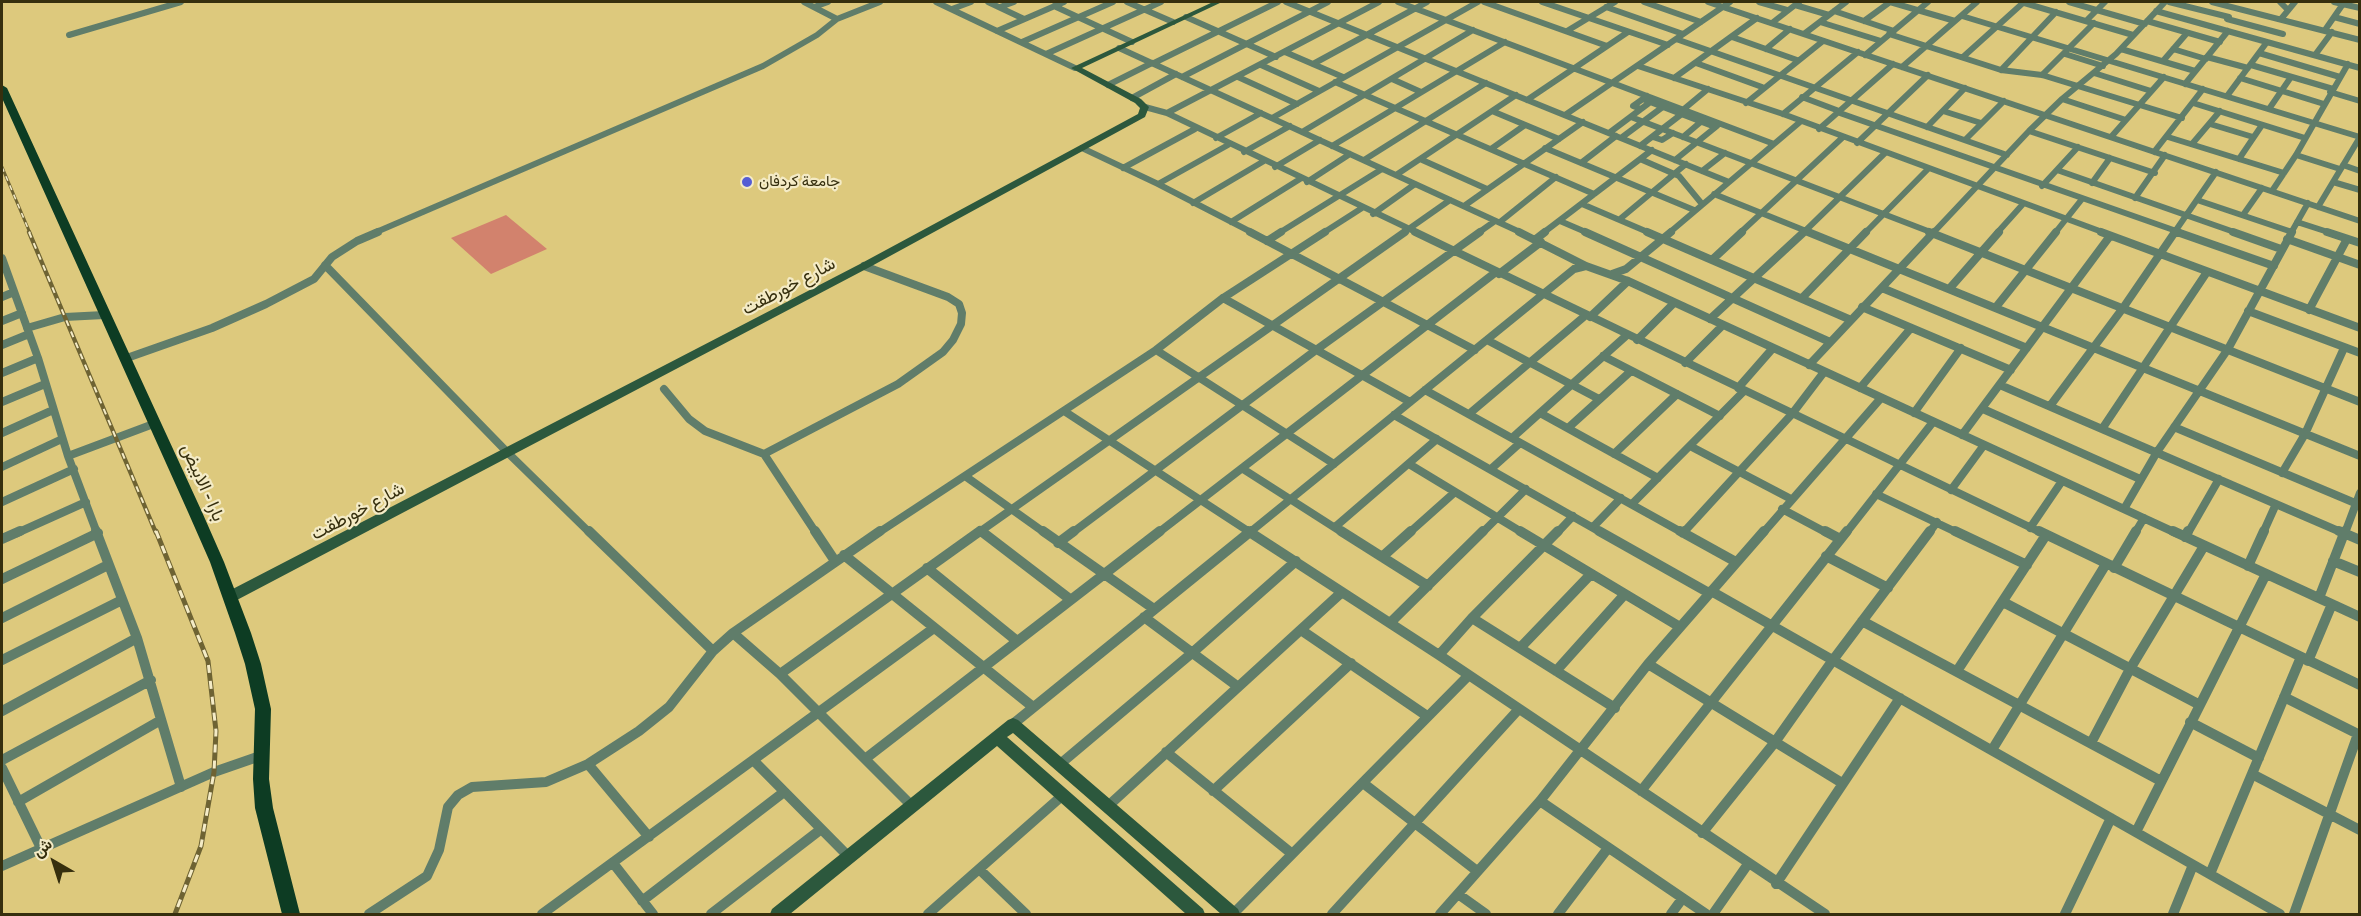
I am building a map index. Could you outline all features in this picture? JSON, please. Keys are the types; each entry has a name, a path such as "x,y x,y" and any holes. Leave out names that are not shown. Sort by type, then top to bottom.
{"main road":[{"name":"بارا - الابيض","path":"2,88 5,104 156,423 213,552 230,597 253,664 263,709 261,779 264,808 291,915"}],"street":[{"path":"69,35 181,2"},
{"path":"804,2 837,19"},
{"path":"814,7 828,2"},
{"path":"124,359 212,328 258,308 314,279 332,257 357,240 778,58 817,35 837,19 880,2"},
{"path":"936,2 1075,68 1145,107 1167,113 1452,252 2360,685"},
{"path":"952,9 971,2"},
{"path":"988,2 1024,19"},
{"path":"1000,7 1014,2"},
{"path":"997,31 1064,2"},
{"path":"1022,42 1113,2"},
{"path":"1127,2 1173,22"},
{"path":"1046,54 1161,2"},
{"path":"1075,68 1216,2"},
{"path":"1108,85 1278,2"},
{"path":"1286,2 1729,182"},
{"path":"1132,98 1328,2"},
{"path":"1167,113 1213,91 1379,2"},
{"path":"1398,2 1575,68 1704,120 1774,144"},
{"path":"1313,64 1427,2"},
{"path":"1272,118 1478,2"},
{"path":"1484,2 1607,46"},
{"path":"1542,2 1668,45"},
{"path":"1558,7 1568,2"},
{"path":"1567,31 1615,2"},
{"path":"1644,2 1701,22"},
{"path":"1708,2 2360,220"},
{"path":"1565,115 1730,2"},
{"path":"1760,2 1788,10"},
{"path":"1804,34 1846,2"},
{"path":"1864,21 1890,2 1955,21"},
{"path":"1865,55 1928,2"},
{"path":"1902,67 1977,2"},
{"path":"1963,57 2022,2 2133,35"},
{"path":"2069,2 2220,42"},
{"path":"2086,21 2105,2"},
{"path":"1809,365 2029,131 2062,99 2103,66 2167,2 2283,34"},
{"path":"2212,2 2360,40"},
{"path":"2280,2 2288,10"},
{"path":"2281,19 2295,2"},
{"path":"2334,2 2360,8"},
{"path":"1772,23 1796,3 1864,21 1926,46 2001,70 2042,75 2182,118"},
{"path":"2220,28 2236,8 2244,3"},
{"path":"2315,55 2343,4"},
{"path":"1054,6 1132,42"},
{"path":"1606,7 1683,34"},
{"path":"2156,11 2359,66"},
{"path":"2001,70 2034,38 2056,12"},
{"path":"1962,15 2360,137 2318,207"},
{"path":"1186,16 1276,57"},
{"path":"2334,17 2360,24"},
{"path":"1674,78 1757,18"},
{"path":"1820,22 1881,41"},
{"path":"2275,44 2291,22"},
{"path":"2042,75 2094,23"},
{"path":"1766,49 1790,29"},
{"path":"1302,132 1473,30"},
{"path":"2185,84 2228,31"},
{"path":"1527,99 1628,32"},
{"path":"2163,61 2187,33"},
{"path":"1732,37 1797,60"},
{"path":"1676,39 2007,154"},
{"path":"1746,103 1762,87 1823,40"},
{"path":"1332,146 1505,42"},
{"path":"2227,96 2267,42"},
{"path":"1119,48 1498,221 1586,266 1628,281 2360,617"},
{"path":"2121,49 2195,71"},
{"path":"2172,49 2291,76 2360,101"},
{"path":"1285,52 1343,77"},
{"path":"1783,114 1858,52"},
{"path":"2259,53 2340,77"},
{"path":"2065,54 2103,66"},
{"path":"1696,63 1762,87"},
{"path":"1818,129 1893,64"},
{"path":"2272,191 2296,155 2348,64"},
{"path":"1261,65 1320,91"},
{"path":"1638,66 1783,114 1928,170 2360,328"},
{"path":"2094,73 2151,91"},
{"path":"1857,143 1890,114 1928,75"},
{"path":"2269,109 2291,76"},
{"path":"1238,77 1297,104"},
{"path":"2111,137 2164,77"},
{"path":"2240,78 2324,104"},
{"path":"1392,79 1421,92"},
{"path":"1335,82 1594,194"},
{"path":"1364,160 1486,83"},
{"path":"1928,127 1965,88"},
{"path":"1640,146 1708,89"},
{"path":"2154,152 2168,137 2203,89"},
{"path":"1395,175 1516,95"},
{"path":"1802,97 1994,169 2274,266"},
{"path":"1581,163 1615,135 1641,109 1633,106 1649,99"},
{"path":"2062,99 2126,120"},
{"path":"1965,140 2004,101"},
{"path":"2193,103 2305,138"},
{"path":"1615,135 1643,122 1665,105"},
{"name":"شارع خورطقت","path":"230,597 864,266 1142,115 1145,107"},
{"path":"1492,111 1558,139"},
{"path":"1943,111 1981,123"},
{"path":"2192,144 2220,111"},
{"path":"1216,138 1261,113"},
{"path":"1631,117 2171,326 2360,402"},
{"path":"1683,137 1704,120"},
{"path":"1464,206 1583,122"},
{"path":"1611,274 1626,269 1640,258 1800,122"},
{"path":"2210,124 2253,137"},
{"path":"1491,149 1525,125"},
{"path":"1675,160 1718,125"},
{"path":"2239,159 2262,125"},
{"path":"1245,152 1290,126"},
{"path":"1123,168 1196,129"},
{"path":"1692,130 1705,135"},
{"path":"2029,131 2155,172"},
{"path":"1653,136 1662,140 1673,133"},
{"path":"2168,137 2283,173"},
{"path":"1713,259 1842,138"},
{"path":"1275,167 1320,140"},
{"path":"1158,184 1228,144"},
{"path":"2043,186 2078,147"},
{"path":"1082,148 1158,184 1475,350"},
{"path":"1545,148 1694,210"},
{"path":"866,759 1243,469 1284,434 1498,273 1560,220 1652,150"},
{"path":"2351,152 2360,154"},
{"path":"1702,171 1725,153"},
{"path":"1710,319 1841,198 1885,153"},
{"path":"1231,222 1350,154"},
{"path":"2136,198 2165,155"},
{"path":"2296,155 2360,171"},
{"path":"2092,183 2110,158"},
{"path":"1420,159 1487,189"},
{"path":"1640,159 1675,173 1702,204"},
{"path":"1194,203 1264,161"},
{"path":"1620,219 1686,164"},
{"path":"1267,241 1382,169"},
{"path":"1802,298 1928,170"},
{"path":"2057,170 2281,249"},
{"path":"2050,406 2123,308 2216,172"},
{"path":"1058,543 1316,350 1556,177"},
{"path":"2333,182 2360,190"},
{"path":"1373,214 1415,184"},
{"path":"2243,216 2262,188"},
{"path":"1714,194 1900,267 2360,456"},
{"path":"1996,307 2082,199"},
{"path":"780,674 892,592 1199,379 1450,200"},
{"path":"2197,200 2243,216 2360,265"},
{"path":"2124,509 2157,452 2228,349 2308,203"},
{"path":"1582,204 1851,320"},
{"path":"1950,288 2023,204"},
{"path":"369,915 427,876 439,850 448,807 458,795 472,787 546,782 588,764 639,731 669,707 713,651 733,633 839,558 1156,350 1223,298 1362,208"},
{"path":"1560,220 1830,342"},
{"path":"2297,222 2360,243"},
{"path":"1962,435 2110,236"},
{"path":"2309,310 2339,258 2347,239"},
{"path":"2,258 4,271 38,358 62,440 137,638 181,787"},
{"path":"325,265 507,452 713,651"},
{"path":"764,454 897,384 922,368 953,340 961,324 962,313 959,304 948,297 864,266"},
{"path":"785,912 849,857 1250,530 1574,269 1586,266"},
{"path":"2102,429 2207,272"},
{"path":"1469,414 1628,281"},
{"path":"1881,288 2027,348"},
{"path":"2,297 14,292"},
{"path":"1223,298 1410,402"},
{"path":"1637,340 1674,303"},
{"path":"1863,307 2011,370"},
{"path":"2248,311 2360,353"},
{"path":"2,321 22,314"},
{"path":"2,345 28,331 65,317 104,315"},
{"path":"1685,363 1723,325"},
{"path":"1860,388 1911,328"},
{"path":"1491,469 1540,413 1627,335"},
{"path":"1487,340 1599,399"},
{"path":"1632,504 1720,416 1773,348"},
{"path":"1914,413 1961,348"},
{"path":"2282,473 2305,434 2344,348"},
{"path":"1156,350 1334,464"},
{"path":"1603,356 1720,416"},
{"path":"2,373 38,358"},
{"path":"1568,428 1631,370"},
{"path":"1683,532 1792,414 1824,372"},
{"path":"2,402 45,384"},
{"path":"2000,385 2360,540"},
{"path":"664,389 689,419 705,431 764,454 839,558 892,592 1033,707"},
{"path":"1425,390 1736,562"},
{"path":"1614,454 1677,394"},
{"path":"1440,915 1540,801 1648,664 1843,438 1881,398"},
{"path":"1983,409 2140,479"},
{"path":"2,433 52,410"},
{"path":"1064,411 1439,655 1825,915"},
{"path":"1540,413 1658,478"},
{"path":"1394,415 1774,626 2280,915"},
{"path":"1641,791 1774,626 1826,556 1933,422"},
{"path":"68,456 156,423"},
{"path":"2174,427 2355,503"},
{"path":"1335,527 1437,439"},
{"path":"2,467 62,440"},
{"path":"1952,490 1984,445"},
{"path":"1690,446 1791,499"},
{"path":"1408,464 1680,627"},
{"path":"2,502 74,469"},
{"path":"1243,469 1428,586"},
{"path":"965,476 1154,609"},
{"path":"2185,537 2219,479"},
{"path":"2030,528 2062,481"},
{"path":"1390,623 1526,489"},
{"path":"1382,557 1455,492"},
{"path":"2319,598 2360,492"},
{"path":"1876,494 2027,564"},
{"path":"1593,527 1621,498"},
{"path":"2,539 86,502"},
{"path":"2248,566 2277,504"},
{"path":"1782,509 1840,539"},
{"path":"1439,655 1472,618 1574,516"},
{"path":"1992,750 2063,634 2144,518"},
{"path":"1702,833 1775,742 1833,660 1937,522"},
{"path":"980,530 1071,600"},
{"path":"2,579 98,533"},
{"path":"1957,671 2046,535"},
{"path":"2091,743 2130,669 2204,546"},
{"path":"1826,556 1888,588"},
{"path":"1059,765 1192,653 1296,561"},
{"path":"2333,561 2360,572"},
{"path":"2,618 108,566"},
{"path":"927,568 1017,641"},
{"path":"1520,648 1591,574"},
{"path":"2136,832 2266,574"},
{"path":"1107,807 1342,592"},
{"path":"1556,671 1625,594"},
{"path":"2,660 122,600"},
{"path":"2002,602 2200,705"},
{"path":"2210,874 2284,697 2332,604"},
{"path":"1144,617 1237,686"},
{"path":"1472,618 1615,708"},
{"path":"1862,621 2161,781"},
{"path":"542,915 934,628"},
{"path":"1301,630 1427,716"},
{"path":"733,633 780,674 912,806"},
{"path":"2,711 137,638"},
{"path":"1213,791 1351,663"},
{"path":"1648,664 1842,783"},
{"path":"1013,724 1232,915 1468,676"},
{"path":"2,760 151,680"},
{"path":"2284,697 2359,734 2294,915"},
{"path":"1776,884 1900,698"},
{"path":"1332,915 1518,710"},
{"path":"18,802 161,720"},
{"path":"2190,723 2259,758"},
{"path":"997,737 1197,915"},
{"path":"1166,752 1291,854"},
{"path":"2,866 181,787 263,754"},
{"path":"754,761 849,857"},
{"path":"588,764 649,837"},
{"path":"2,768 5,783 18,802 41,848"},
{"path":"2252,774 2360,830"},
{"path":"1363,783 1478,871"},
{"path":"642,901 784,792"},
{"path":"928,915 981,870 1062,795"},
{"path":"1540,801 1706,915"},
{"path":"2065,915 2111,818"},
{"path":"711,915 820,830"},
{"path":"1558,915 1608,848"},
{"path":"613,863 653,915"},
{"path":"1713,915 1748,864"},
{"path":"2174,915 2193,865"},
{"path":"981,870 1026,915"},
{"path":"1458,894 1486,915"},
{"path":"1671,915 1682,899"}],"shaded area":[{"path":"506,215 547,249 491,274 451,238"}],"railway":[{"path":"2,167 30,233"},
{"path":"29,232 156,533"},
{"path":"156,531 208,661 216,731 214,772 201,846 175,914"}],"place":[{"name":"جامعة كردفان","path":"747,182"}]}
